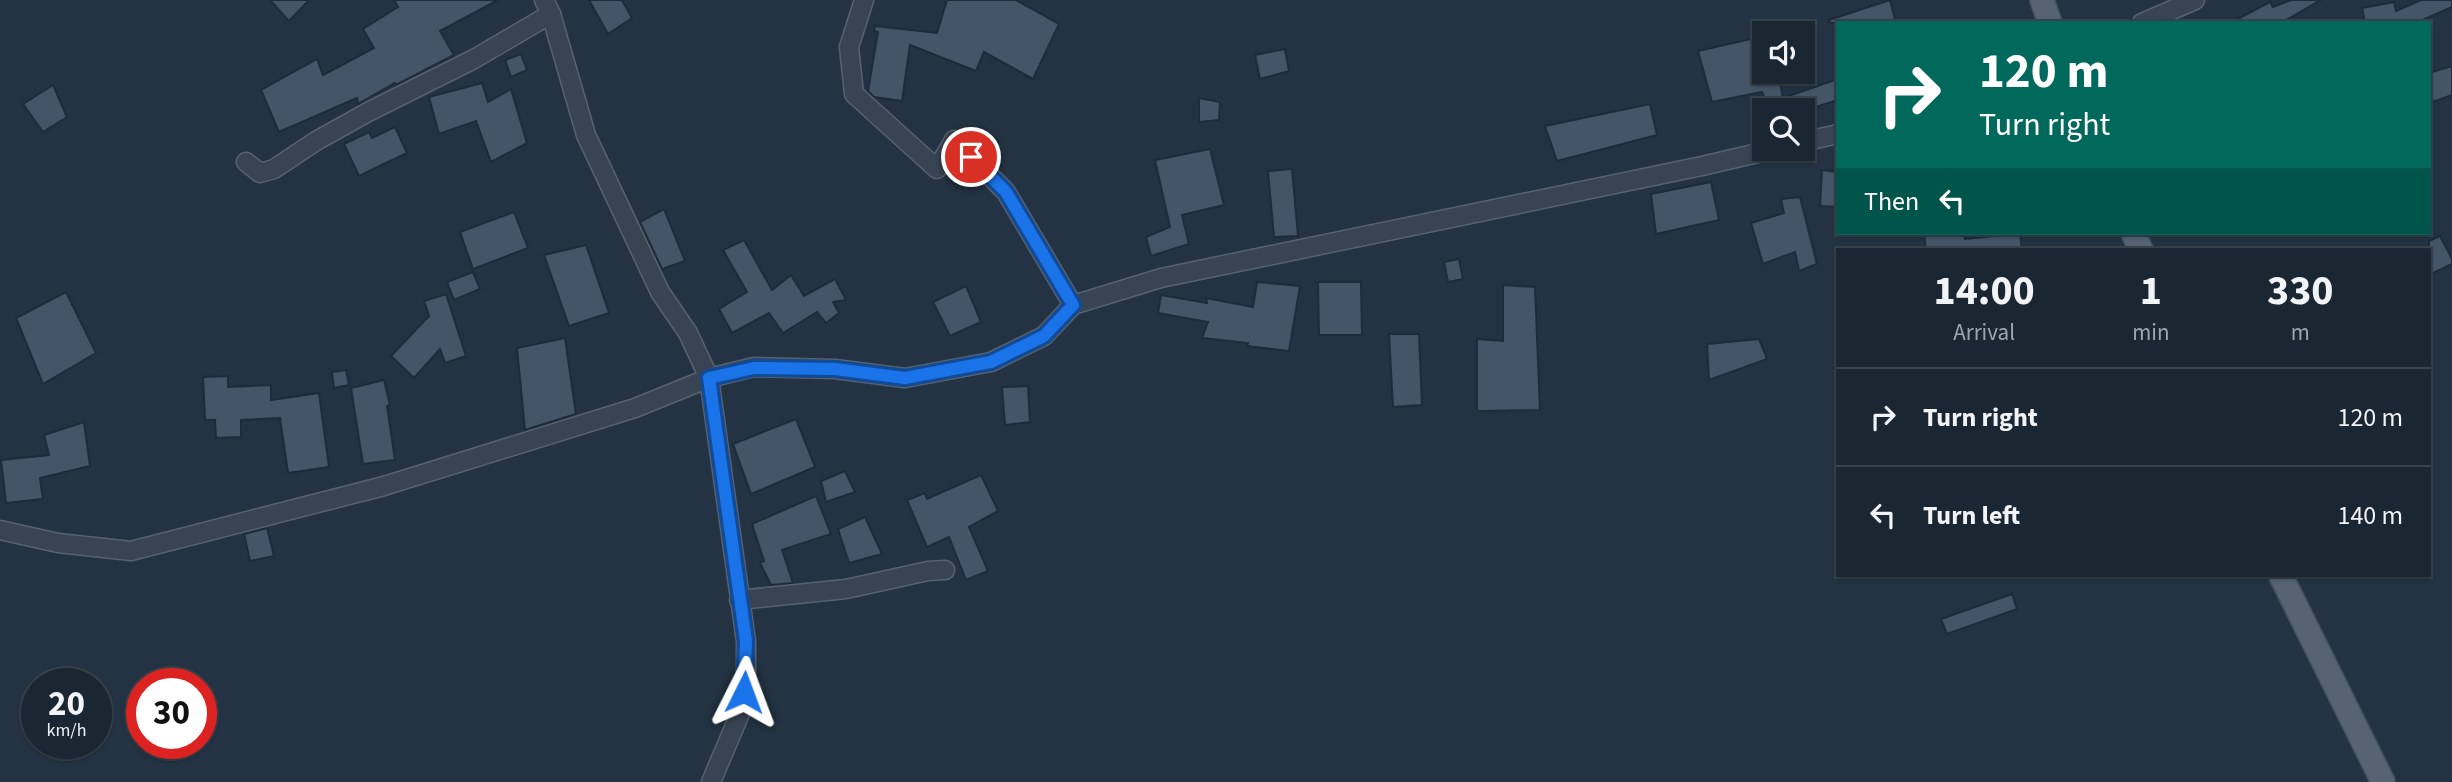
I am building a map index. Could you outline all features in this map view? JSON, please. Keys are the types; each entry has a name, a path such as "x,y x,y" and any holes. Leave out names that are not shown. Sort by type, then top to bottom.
{"main road":[{"path":"2042,0 2049,21"},
{"path":"2282,577 2384,782"}],"street":[{"path":"864,0 849,47 854,94 937,169 954,140 1006,192 1073,305"},
{"path":"2148,21 2195,0"},
{"path":"246,162 260,173 274,169 327,135 474,59 547,7 586,135 660,292 688,333 709,378 746,641 742,709 711,782"},
{"path":"1815,139 1836,134"},
{"path":"0,530 58,542 131,551 384,486 635,408 709,378 754,368 835,369 905,378 991,362 1044,336 1073,305 1161,278 1752,155"},
{"path":"739,600 846,589 928,571 946,570"}],"building":[{"path":"270,0 309,0 289,21"},
{"path":"394,0 498,0 440,31 454,55 358,104 357,98 279,132 261,90 317,59 323,75 374,48 363,29 398,7"},
{"path":"589,0 622,0 632,18 608,34"},
{"path":"947,0 1016,0 1059,24 1033,79 984,52 976,71 910,45 902,101 874,97 868,91 878,32 874,31 875,26 937,33"},
{"path":"1890,0 1895,21 1830,23 1829,20"},
{"path":"2291,0 2321,0 2284,21 2234,21 2270,2 2273,7"},
{"path":"2421,0 2452,0 2452,7 2420,21 2365,21 2362,8 2394,2 2396,11"},
{"path":"1752,39 1752,84 1780,84 1783,98 1765,98 1762,92 1712,102 1698,51"},
{"path":"1285,49 1289,71 1260,79 1255,55"},
{"path":"521,54 527,70 511,77 505,60"},
{"path":"2452,66 2452,95 2433,102 2431,72"},
{"path":"1836,80 1836,101 1815,107 1815,98 1783,98"},
{"path":"482,83 488,102 511,89 527,143 491,162 476,121 439,134 429,97"},
{"path":"53,85 67,117 43,132 23,104"},
{"path":"1199,98 1220,102 1219,120 1199,122"},
{"path":"1650,104 1657,135 1557,161 1545,126"},
{"path":"395,127 407,153 359,176 344,144 369,132 372,138"},
{"path":"1210,149 1224,205 1182,215 1189,244 1151,256 1146,237 1170,227 1155,160"},
{"path":"1292,169 1298,236 1274,237 1268,171"},
{"path":"1822,170 1836,172 1836,207 1820,206"},
{"path":"1711,182 1719,220 1656,234 1651,194"},
{"path":"1800,197 1817,264 1799,271 1795,252 1763,264 1751,223 1784,213 1781,199"},
{"path":"664,209 685,261 662,269 640,222"},
{"path":"514,212 528,248 473,269 460,232"},
{"path":"1924,235 1964,235 1965,239 2020,235 2022,248 1926,248"},
{"path":"2440,236 2452,259 2452,264 2431,274 2431,248 2429,241"},
{"path":"744,240 772,290 791,275 804,296 835,279 846,300 833,302 839,313 826,323 817,312 783,333 769,313 732,333 719,309 747,292 723,250"},
{"path":"586,245 609,313 569,326 544,255"},
{"path":"1459,259 1463,279 1448,282 1444,262"},
{"path":"473,272 480,289 454,300 447,282"},
{"path":"1257,282 1300,286 1289,351 1202,338 1208,322 1158,313 1161,295 1207,303 1206,298 1253,307"},
{"path":"1318,282 1361,282 1362,335 1319,335"},
{"path":"1503,285 1535,287 1540,410 1477,411 1477,339 1503,341"},
{"path":"966,286 981,322 950,336 933,302"},
{"path":"66,292 96,353 43,384 16,318"},
{"path":"446,294 466,356 445,363 440,349 414,378 391,356 429,316 424,301"},
{"path":"1389,334 1419,334 1422,405 1393,407"},
{"path":"565,338 576,414 525,430 517,348"},
{"path":"1759,339 1767,359 1709,380 1707,344"},
{"path":"346,370 349,385 334,388 332,372"},
{"path":"228,376 228,387 271,385 271,400 319,393 329,467 288,473 280,418 241,420 241,437 216,438 215,420 205,420 203,377"},
{"path":"384,380 390,405 387,406 395,460 363,464 351,388"},
{"path":"1028,386 1030,422 1005,425 1002,387"},
{"path":"796,419 815,467 751,494 733,444"},
{"path":"84,422 90,466 40,478 43,499 6,503 1,460 49,455 44,435"},
{"path":"845,471 855,492 826,502 821,481"},
{"path":"981,475 998,511 969,527 988,571 966,580 949,537 927,547 907,500 925,493 927,499"},
{"path":"816,496 831,534 782,550 793,583 771,585 760,563 764,561 752,524"},
{"path":"865,517 882,554 849,563 838,529"},
{"path":"267,528 274,556 250,561 244,534"},
{"path":"2012,594 2017,609 1947,634 1941,619"}],"route":[{"path":"744,692 746,641 709,378 754,368 835,369 905,378 991,362 1044,336 1073,305 1006,192 971,157"}]}
